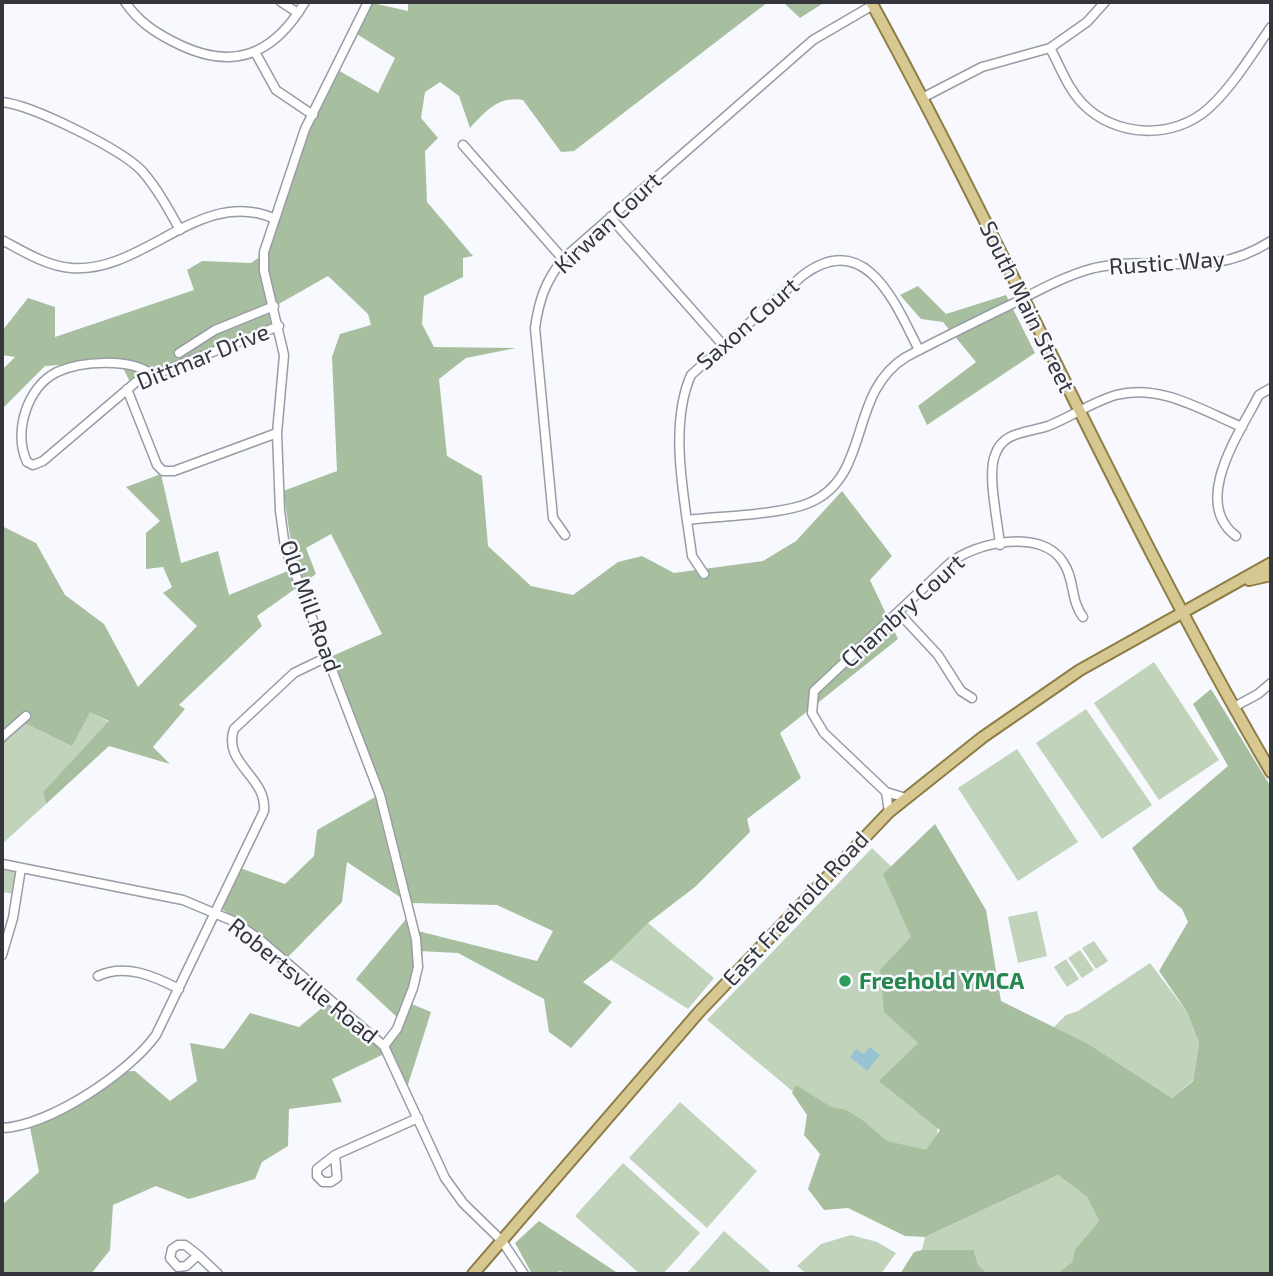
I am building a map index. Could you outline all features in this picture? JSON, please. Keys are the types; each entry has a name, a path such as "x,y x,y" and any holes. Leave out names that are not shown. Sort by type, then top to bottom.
{"main road":[{"name":"South Main Street","path":"872,3 924,97 1181,613 1271,772"},
{"path":"1230,587 1271,563"},
{"path":"1230,587 1271,575"},
{"name":"East Freehold Road","path":"472,1274 699,1012 889,812 1042,695 1230,587"}],"street":[{"path":"125,2 148,27 192,51 221,57 255,52 281,36 305,2"},
{"path":"281,2 298,13"},
{"name":"Old Mill Road","path":"368,2 313,115 273,218 266,239 263,263 279,326 284,364 277,433 280,511 285,547 380,796 418,948 413,988 397,1029 384,1046"},
{"path":"924,97 982,66 1050,48 1087,22 1105,2"},
{"name":"Kirwan Court","path":"565,535 553,518 535,328 539,297 563,259 610,217 813,40 872,3"},
{"path":"1050,48 1073,92 1087,108 1119,126 1151,131 1177,127 1211,107 1271,27"},
{"path":"255,52 276,90 313,115"},
{"path":"2,102 34,110 133,163 149,180 180,230"},
{"path":"463,145 563,259"},
{"path":"2,240 45,262 80,269 111,263 180,230 231,211 256,212 273,218"},
{"path":"610,217 723,345"},
{"name":"Rustic Way","path":"688,520 793,508 821,497 835,485 848,464 876,384 895,363 1061,279 1097,268 1211,264 1241,257 1271,241"},
{"name":"Saxon Court","path":"704,573 692,556 678,421 682,394 691,375 809,270 826,263 843,262 869,269 882,281 919,350"},
{"path":"179,353 215,330 274,306"},
{"name":"Dittmar Drive","path":"151,374 129,363 89,366 51,376 31,400 22,420 25,459 33,465 43,461 127,389 151,374 279,326"},
{"path":"1237,536 1225,527 1215,498 1242,427 1259,395 1271,388"},
{"path":"127,389 157,465 170,472 277,433"},
{"path":"1000,545 993,470 999,447 1017,433 1048,426 1115,395 1153,393 1176,399 1242,427"},
{"name":"Chambry Court","path":"906,798 886,792 824,733 812,713 814,691 958,557 982,547 1031,542 1054,551 1067,568 1074,605 1083,617"},
{"path":"898,612 938,655 961,691 972,698"},
{"path":"2,1128 32,1124 51,1116 131,1063 156,1035 264,811 260,785 234,755 234,729 293,673 327,657"},
{"path":"1234,707 1258,695 1271,682"},
{"path":"2,737 26,716"},
{"path":"886,792 889,812"},
{"name":"Robertsville Road","path":"2,864 168,896 216,913 258,939 384,1046 452,1188 502,1241 524,1274"},
{"path":"2,955 13,918 21,868"},
{"path":"98,976 120,970 154,977 179,989"},
{"path":"335,1155 418,1118"},
{"path":"198,1255 218,1274"}],"green space":[{"path":"368,2 408,11 408,2 768,2 574,151 561,152 523,100 506,100 493,106 470,128 459,96 440,82 425,92 421,118 438,138 425,151 427,202 473,256 463,258 463,277 424,296 422,324 434,347 516,348 466,358 439,379 447,456 482,476 488,546 531,586 573,595 618,562 642,556 674,573 763,561 796,541 842,491 892,556 870,580 898,639 780,733 801,778 747,819 750,832 695,887 648,923 611,960 583,982 612,1002 571,1048 549,1032 544,999 458,953 418,951 407,1002 431,1012 406,1091 388,1052 332,1079 342,1102 289,1109 288,1146 262,1162 255,1179 189,1199 156,1186 113,1205 110,1250 91,1274 2,1274 2,1205 39,1172 29,1123 115,1072 135,1071 170,1101 197,1081 190,1043 224,1049 250,1013 299,1027 329,1002 381,1043 399,1019 356,979 411,913 414,930 537,961 553,931 497,905 409,903 347,862 342,902 286,959 222,909 240,868 285,884 314,856 317,830 375,797 330,657 382,634 331,534 306,548 316,574 257,616 262,626 179,705 185,709 153,747 170,764 109,746 46,804 43,792 109,721 90,712 72,746 19,720 2,749 2,526 36,543 65,595 104,624 138,687 197,626 163,593 172,587 163,567 146,569 146,533 160,521 126,487 161,474 181,563 218,551 229,595 295,568 283,491 337,471 332,357 340,334 371,325 368,314 328,276 277,305 281,323 131,384 121,364 131,360 45,366 2,409 2,370 15,357 2,355 2,331 28,298 55,307 55,337 194,290 187,270 202,261 251,263 264,254 290,164 336,69 378,93 395,58 352,31"},
{"path":"783,2 825,2 800,18"},
{"path":"918,286 946,314 1006,295 1035,353 927,425 918,406 976,362 943,322 921,319 900,295"},
{"path":"1154,662 1219,760 1159,800 1094,703"},
{"path":"1211,689 1271,787 1271,1274 1056,1274 1072,1262 1075,1249 1099,1221 1087,1197 1058,1175 925,1237 905,1236 848,1208 824,1210 808,1189 820,1154 804,1135 807,1115 792,1093 796,1085 831,1107 846,1110 861,1119 887,1141 926,1150 940,1130 879,1081 918,1043 884,1012 880,970 911,937 883,874 935,824 986,910 1001,1001 1090,1045 1172,1098 1193,1081 1199,1043 1187,1012 1159,971 1188,922 1182,909 1158,889 1132,848 1228,766 1193,704"},
{"path":"1086,709 1152,805 1102,839 1036,743"},
{"path":"90,711 109,722 43,792 46,804 2,844 2,749 19,720"},
{"path":"1017,749 1078,842 1018,881 958,788"},
{"name":"Freehold YMCA","path":"872,848 965,938 927,1203 707,1020"},
{"path":"2,861 24,865 20,895 2,892"},
{"path":"1037,911 1047,956 1018,963 1008,917"},
{"path":"648,923 714,978 688,1009 611,960"},
{"path":"1094,941 1108,961 1096,969 1082,948"},
{"path":"1080,950 1094,970 1082,978 1068,958"},
{"path":"1066,959 1079,979 1067,987 1054,967"},
{"path":"1150,963 1187,1012 1199,1043 1193,1080 1172,1098 1090,1045 1053,1028 1066,1015 1078,1011"},
{"path":"680,1102 757,1171 707,1228 629,1158"},
{"path":"623,1163 700,1233 663,1274 640,1274 575,1216"},
{"path":"1058,1175 1087,1197 1099,1221 1075,1249 1072,1262 1056,1274 988,1274 978,1265 974,1250 922,1250 925,1237"},
{"path":"539,1221 619,1274 566,1274 560,1271 555,1274 532,1274 515,1243"},
{"path":"724,1231 773,1274 686,1274"},
{"path":"851,1235 877,1242 896,1253 881,1274 807,1274 797,1266 821,1244"},
{"path":"974,1250 978,1265 988,1274 900,1274 914,1252"}],"water":[{"path":"870,1047 880,1055 867,1071 850,1057 856,1049 864,1054"}],"place":[{"name":"Freehold YMCA","path":"845,981"}]}
